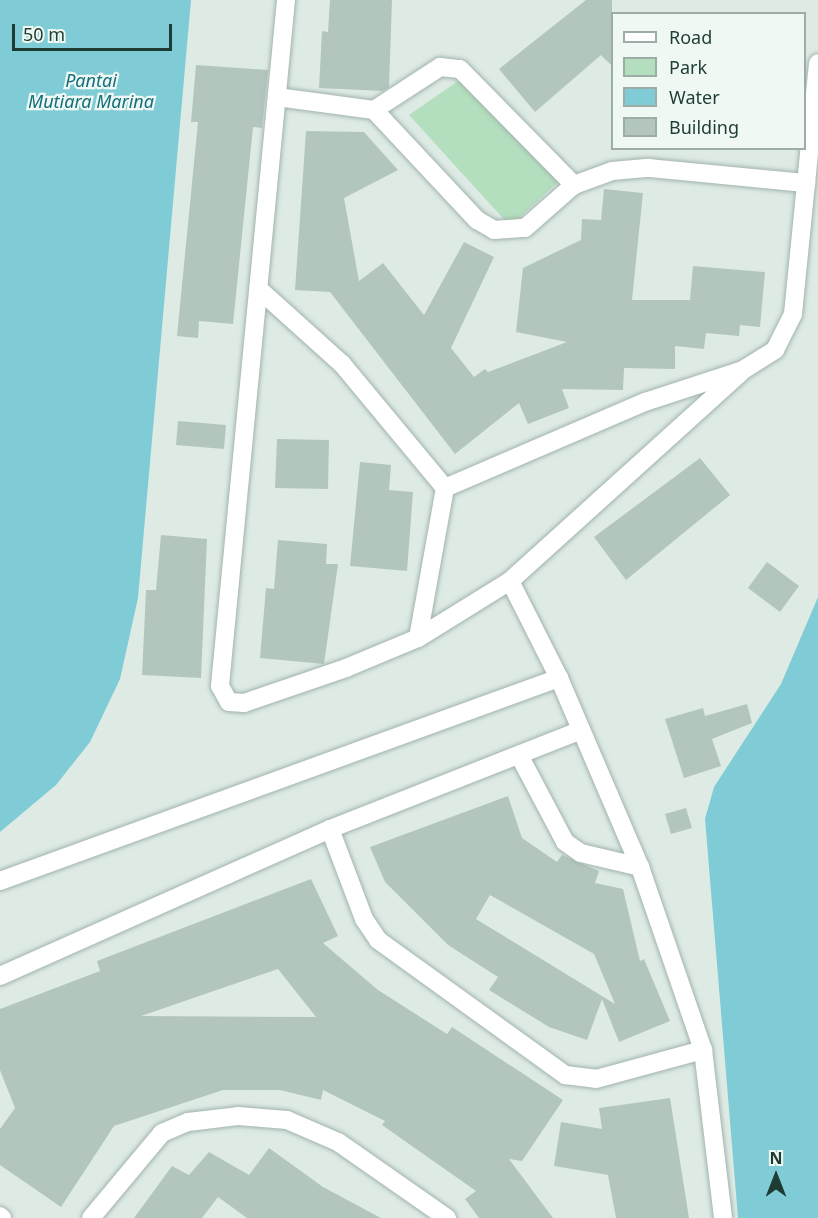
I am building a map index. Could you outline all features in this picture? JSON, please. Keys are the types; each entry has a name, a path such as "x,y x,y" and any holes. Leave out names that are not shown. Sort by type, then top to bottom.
{"street":[{"path":"286,0 262,292 220,676 224,696 244,703 418,638 510,581 743,370 775,350 786,334 806,183 818,63"},
{"path":"374,110 440,67 460,69 574,185"},
{"path":"277,97 374,110 477,220 494,230 525,228 574,185 612,171 649,168 806,183"},
{"path":"262,292 342,364 445,488 418,638"},
{"path":"445,488 645,402 743,370"},
{"path":"510,581 559,678 640,867 703,1050 723,1218"},
{"path":"0,881 559,678"},
{"path":"0,976 330,829 581,730"},
{"path":"519,755 565,842 581,852 640,867"},
{"path":"330,829 364,919 378,940 565,1076 596,1079 703,1050"},
{"path":"91,1218 162,1133 188,1122 238,1116 287,1120 338,1142 447,1218"}],"green space":[{"path":"464,77 559,181 510,226 409,115"}],"water":[{"name":"Pantai Mutiara Marina","path":"0,0 191,0 138,598 120,679 90,742 56,785 0,832"},
{"path":"818,597 818,1218 738,1218 705,819 714,787 781,684"}],"building":[{"path":"330,0 392,0 389,87 383,91 319,88 322,31 328,32"},
{"path":"586,0 612,0 611,65 601,55 535,112 499,69"},
{"path":"196,65 268,70 262,128 253,127 233,324 199,321 198,338 177,336 198,122 191,122"},
{"path":"306,131 364,132 398,170 344,198 359,281 383,263 424,315 464,242 494,257 451,348 474,377 485,369 488,372 567,342 516,332 523,268 581,240 582,219 601,220 604,189 643,193 632,300 690,300 693,266 765,272 760,327 740,325 739,336 706,333 704,349 675,346 675,369 624,368 623,390 562,389 569,408 528,424 519,403 455,454 330,292 295,290"},
{"path":"178,421 226,425 224,449 176,445"},
{"path":"277,439 329,440 328,489 275,488"},
{"path":"700,458 730,495 626,580 594,537"},
{"path":"360,462 391,465 389,490 413,492 407,571 350,566"},
{"path":"161,535 207,539 201,678 142,675 146,590 156,590"},
{"path":"278,540 327,544 326,564 338,564 324,664 260,658 266,588 274,589"},
{"path":"767,562 799,586 780,612 748,588"},
{"path":"747,704 752,723 712,739 721,766 684,778 665,719 703,708 705,716"},
{"path":"508,796 522,838 557,862 562,855 599,871 595,883 623,889 640,961 644,959 670,1021 619,1042 602,999 587,1040 549,1027 489,990 498,977 448,945 385,882 370,847","holes":["490,895 594,954 615,1004 476,919"]},
{"path":"686,808 692,828 671,834 665,814"},
{"path":"311,879 338,936 323,943 378,990 447,1034 452,1027 563,1100 522,1161 509,1159 553,1218 479,1218 465,1199 476,1191 382,1125 385,1121 323,1090 321,1100 280,1090 223,1090 114,1126 61,1207 0,1165 0,1129 15,1108 0,1070 0,1009 100,971 97,961","holes":["278,969 316,1017 141,1016"]},
{"path":"670,1098 689,1218 616,1218 608,1175 554,1166 561,1122 602,1129 599,1108"},
{"path":"269,1148 323,1187 381,1218 247,1218 218,1197 202,1218 134,1218 172,1166 189,1175 209,1152 249,1175"}]}
